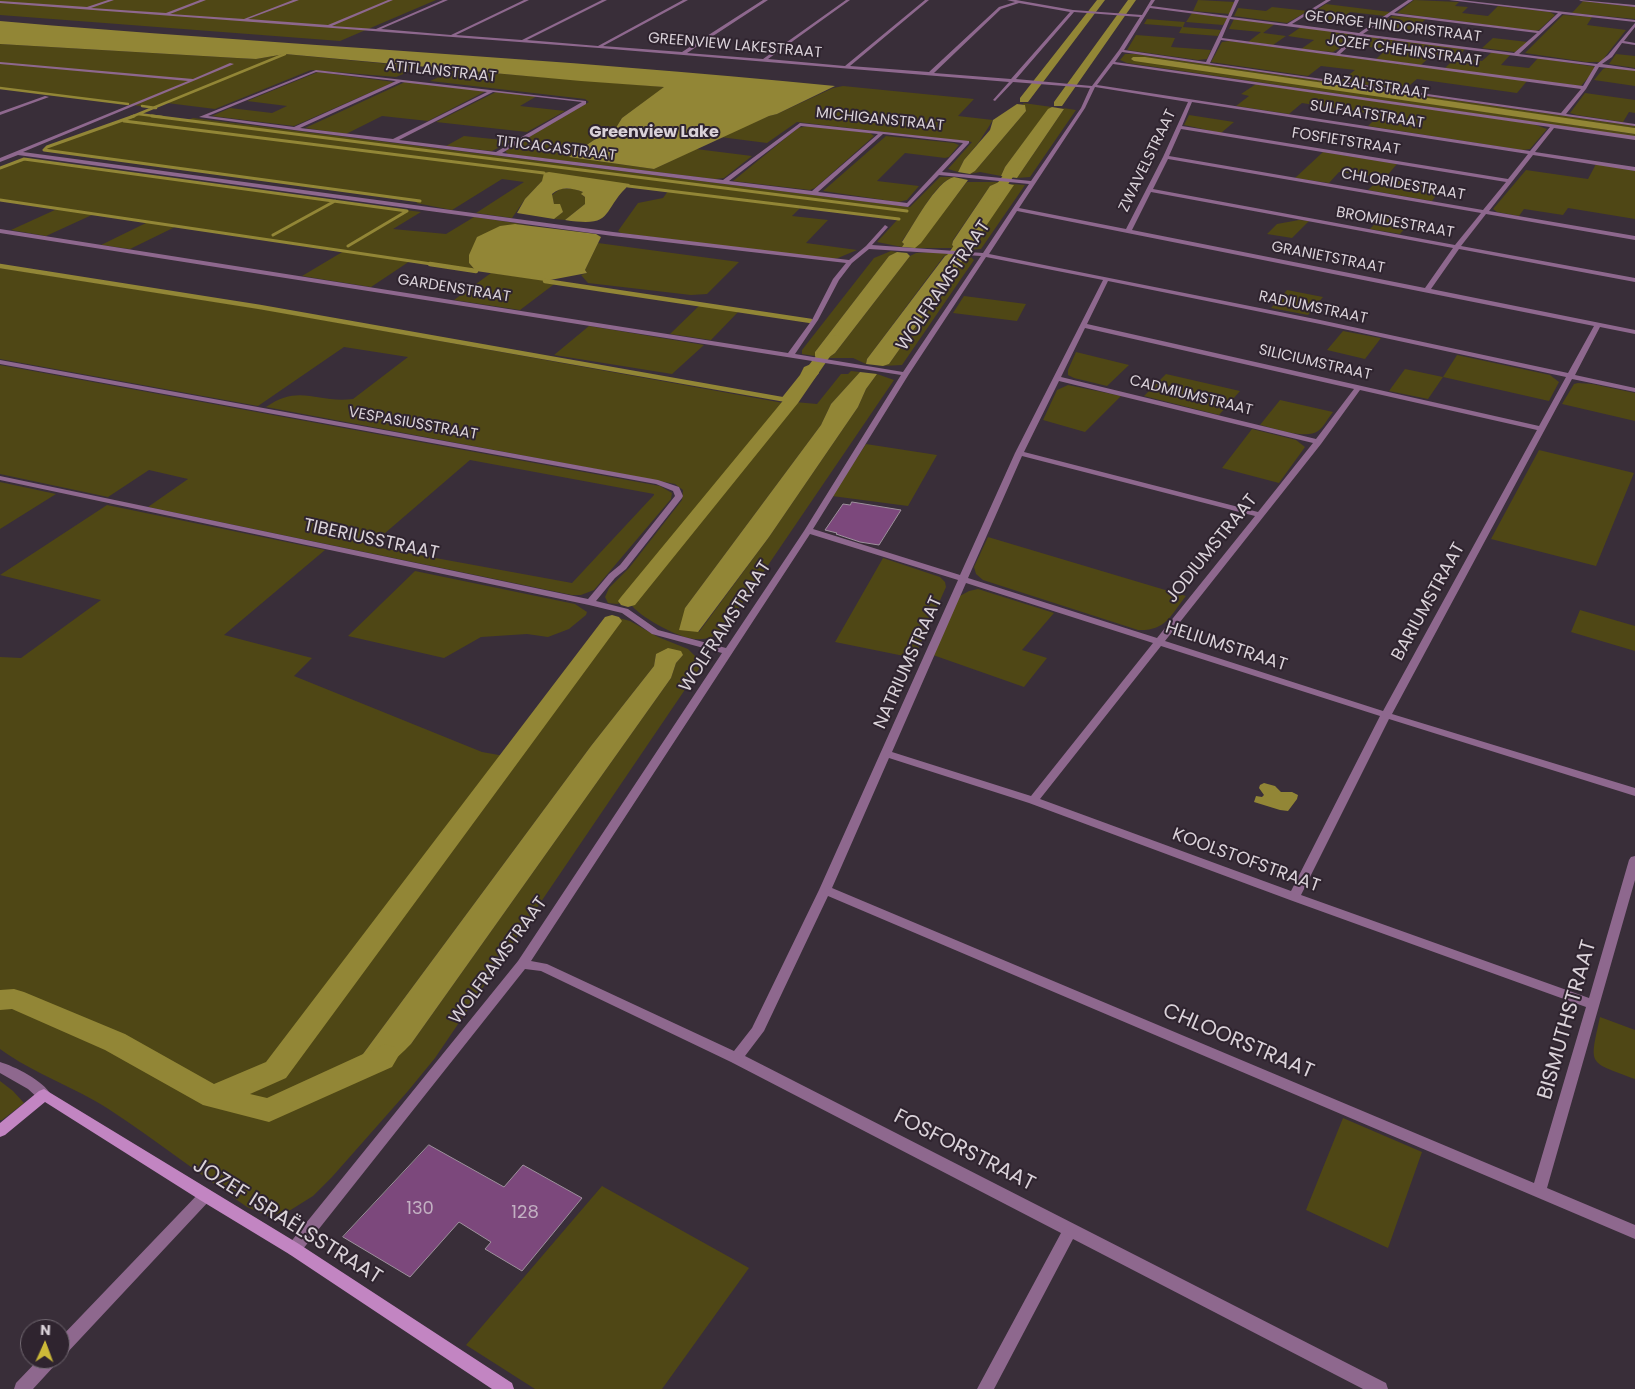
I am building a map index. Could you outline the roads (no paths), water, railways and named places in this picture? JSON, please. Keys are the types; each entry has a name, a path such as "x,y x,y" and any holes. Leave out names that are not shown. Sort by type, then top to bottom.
{"street":[{"path":"21,4 35,0"},
{"path":"84,9 112,0"},
{"path":"162,15 204,0"},
{"path":"242,20 297,0"},
{"path":"326,26 391,0"},
{"path":"374,30 446,0"},
{"path":"450,36 527,0"},
{"path":"522,41 604,0"},
{"path":"599,47 686,0"},
{"path":"682,54 766,0"},
{"path":"763,60 848,0"},
{"path":"846,67 927,0"},
{"path":"1009,0 1085,12 1143,16"},
{"name":"WOLFRAMSTRAAT","path":"294,1249 522,964 808,531 904,374 986,255 1083,108 1092,87 1122,51 1153,0"},
{"path":"1208,63 1221,39 1228,17 1237,0"},
{"path":"1288,25 1329,0"},
{"path":"1336,55 1360,34 1411,0"},
{"path":"1451,0 1635,23 1610,56 1598,65 1584,88 1562,115"},
{"path":"1581,0 1635,6"},
{"name":"GREENVIEW LAKESTRAAT","path":"0,2 522,41 1092,87"},
{"path":"930,74 1000,8 1021,2"},
{"name":"GEORGE HINDORISTRAAT","path":"1148,6 1635,70"},
{"path":"994,100 1073,10"},
{"path":"1516,54 1561,13"},
{"path":"1391,14 1540,32"},
{"name":"JOZEF CHEHINSTRAAT","path":"1221,39 1584,88"},
{"path":"1621,42 1635,44"},
{"path":"1122,51 1635,125"},
{"path":"0,63 194,80"},
{"name":"BAZALTSTRAAT","path":"1113,63 1635,138"},
{"path":"0,160 232,64"},
{"name":"ATITLANSTRAAT","path":"201,117 316,71 584,101 584,103 496,154"},
{"path":"294,129 402,80"},
{"name":"SULFAATSTRAAT","path":"1092,87 1191,100 1635,169"},
{"path":"393,141 493,90"},
{"path":"0,114 48,97"},
{"name":"ZWAVELSTRAAT","path":"1128,232 1166,157 1191,100"},
{"name":"TITICACASTRAAT","path":"201,117 908,205"},
{"name":"MICHIGANSTRAAT","path":"724,182 800,124 967,142 908,205"},
{"path":"1427,290 1457,247 1553,126"},
{"name":"FOSFIETSTRAAT","path":"1179,127 1508,181"},
{"path":"814,193 882,133"},
{"path":"17,153 603,232 850,262"},
{"name":"CHLORIDESTRAAT","path":"1166,157 1635,238"},
{"path":"938,173 1033,182"},
{"name":"BROMIDESTRAAT","path":"1150,190 1635,280"},
{"name":"GRANIETSTRAAT","path":"1016,209 1635,332"},
{"path":"790,356 816,320 836,279 885,227"},
{"name":"GARDENSTRAAT","path":"0,230 904,374"},
{"name":"RADIUMSTRAAT","path":"868,247 986,255 1107,278 1635,390"},
{"name":"NATRIUMSTRAAT","path":"736,1058 757,1031 825,890 1020,453 1107,278"},
{"name":"SILICIUMSTRAAT","path":"1082,325 1542,429"},
{"name":"BARIUMSTRAAT","path":"1294,897 1386,716 1598,325"},
{"name":"VESPASIUSSTRAAT","path":"0,362 658,482 676,489 679,496 674,504 623,567 612,576 590,602"},
{"name":"CADMIUMSTRAAT","path":"1057,378 1318,442"},
{"name":"JODIUMSTRAAT","path":"1033,800 1318,442 1359,387"},
{"path":"1020,453 1260,515"},
{"name":"TIBERIUSSTRAAT","path":"0,478 590,602 625,611 655,632 729,652"},
{"name":"HELIUMSTRAAT","path":"808,531 964,579 1386,716 1635,792"},
{"name":"KOOLSTOFSTRAAT","path":"887,754 1033,800 1294,897 1592,1004"},
{"name":"BISMUTHSTRAAT","path":"1539,1190 1578,1062 1592,1004 1635,860"},
{"name":"CHLOORSTRAAT","path":"825,890 1635,1232"},
{"name":"FOSFORSTRAAT","path":"522,964 543,967 736,1058 1380,1389"},
{"path":"0,1066 33,1085 44,1095 0,1131"},
{"name":"JOZEF ISRAËLSSTRAAT","path":"44,1095 205,1196 294,1249 506,1389"},
{"path":"70,1338 205,1196"},
{"path":"986,1389 1071,1229"},
{"path":"22,1389 41,1369"}],"waterway":[{"path":"1024,100 1101,0"},
{"path":"1058,104 1132,0"},
{"path":"154,108 285,54"},
{"path":"0,88 128,104"},
{"path":"142,106 154,108"},
{"path":"138,114 154,108"},
{"path":"131,117 138,114"},
{"path":"138,114 162,117"},
{"path":"134,116 47,147 44,150 420,201"},
{"path":"152,116 907,211"},
{"path":"124,121 544,173"},
{"path":"941,274 1024,153"},
{"path":"0,168 24,159 335,201"},
{"path":"628,186 899,219"},
{"path":"0,200 438,265"},
{"path":"273,235 335,201"},
{"path":"335,201 407,211 348,246"},
{"path":"430,264 476,271"},
{"path":"0,266 260,307 787,400"},
{"path":"545,281 811,321"},
{"path":"628,601 792,400 835,339"},
{"path":"213,1097 276,1070 612,621"},
{"path":"0,1000 14,999 115,1042 213,1097"},
{"path":"213,1097 269,1110 382,1059 385,1055"}],"district":[{"name":"Greenview Lake","path":"654,133"}]}
